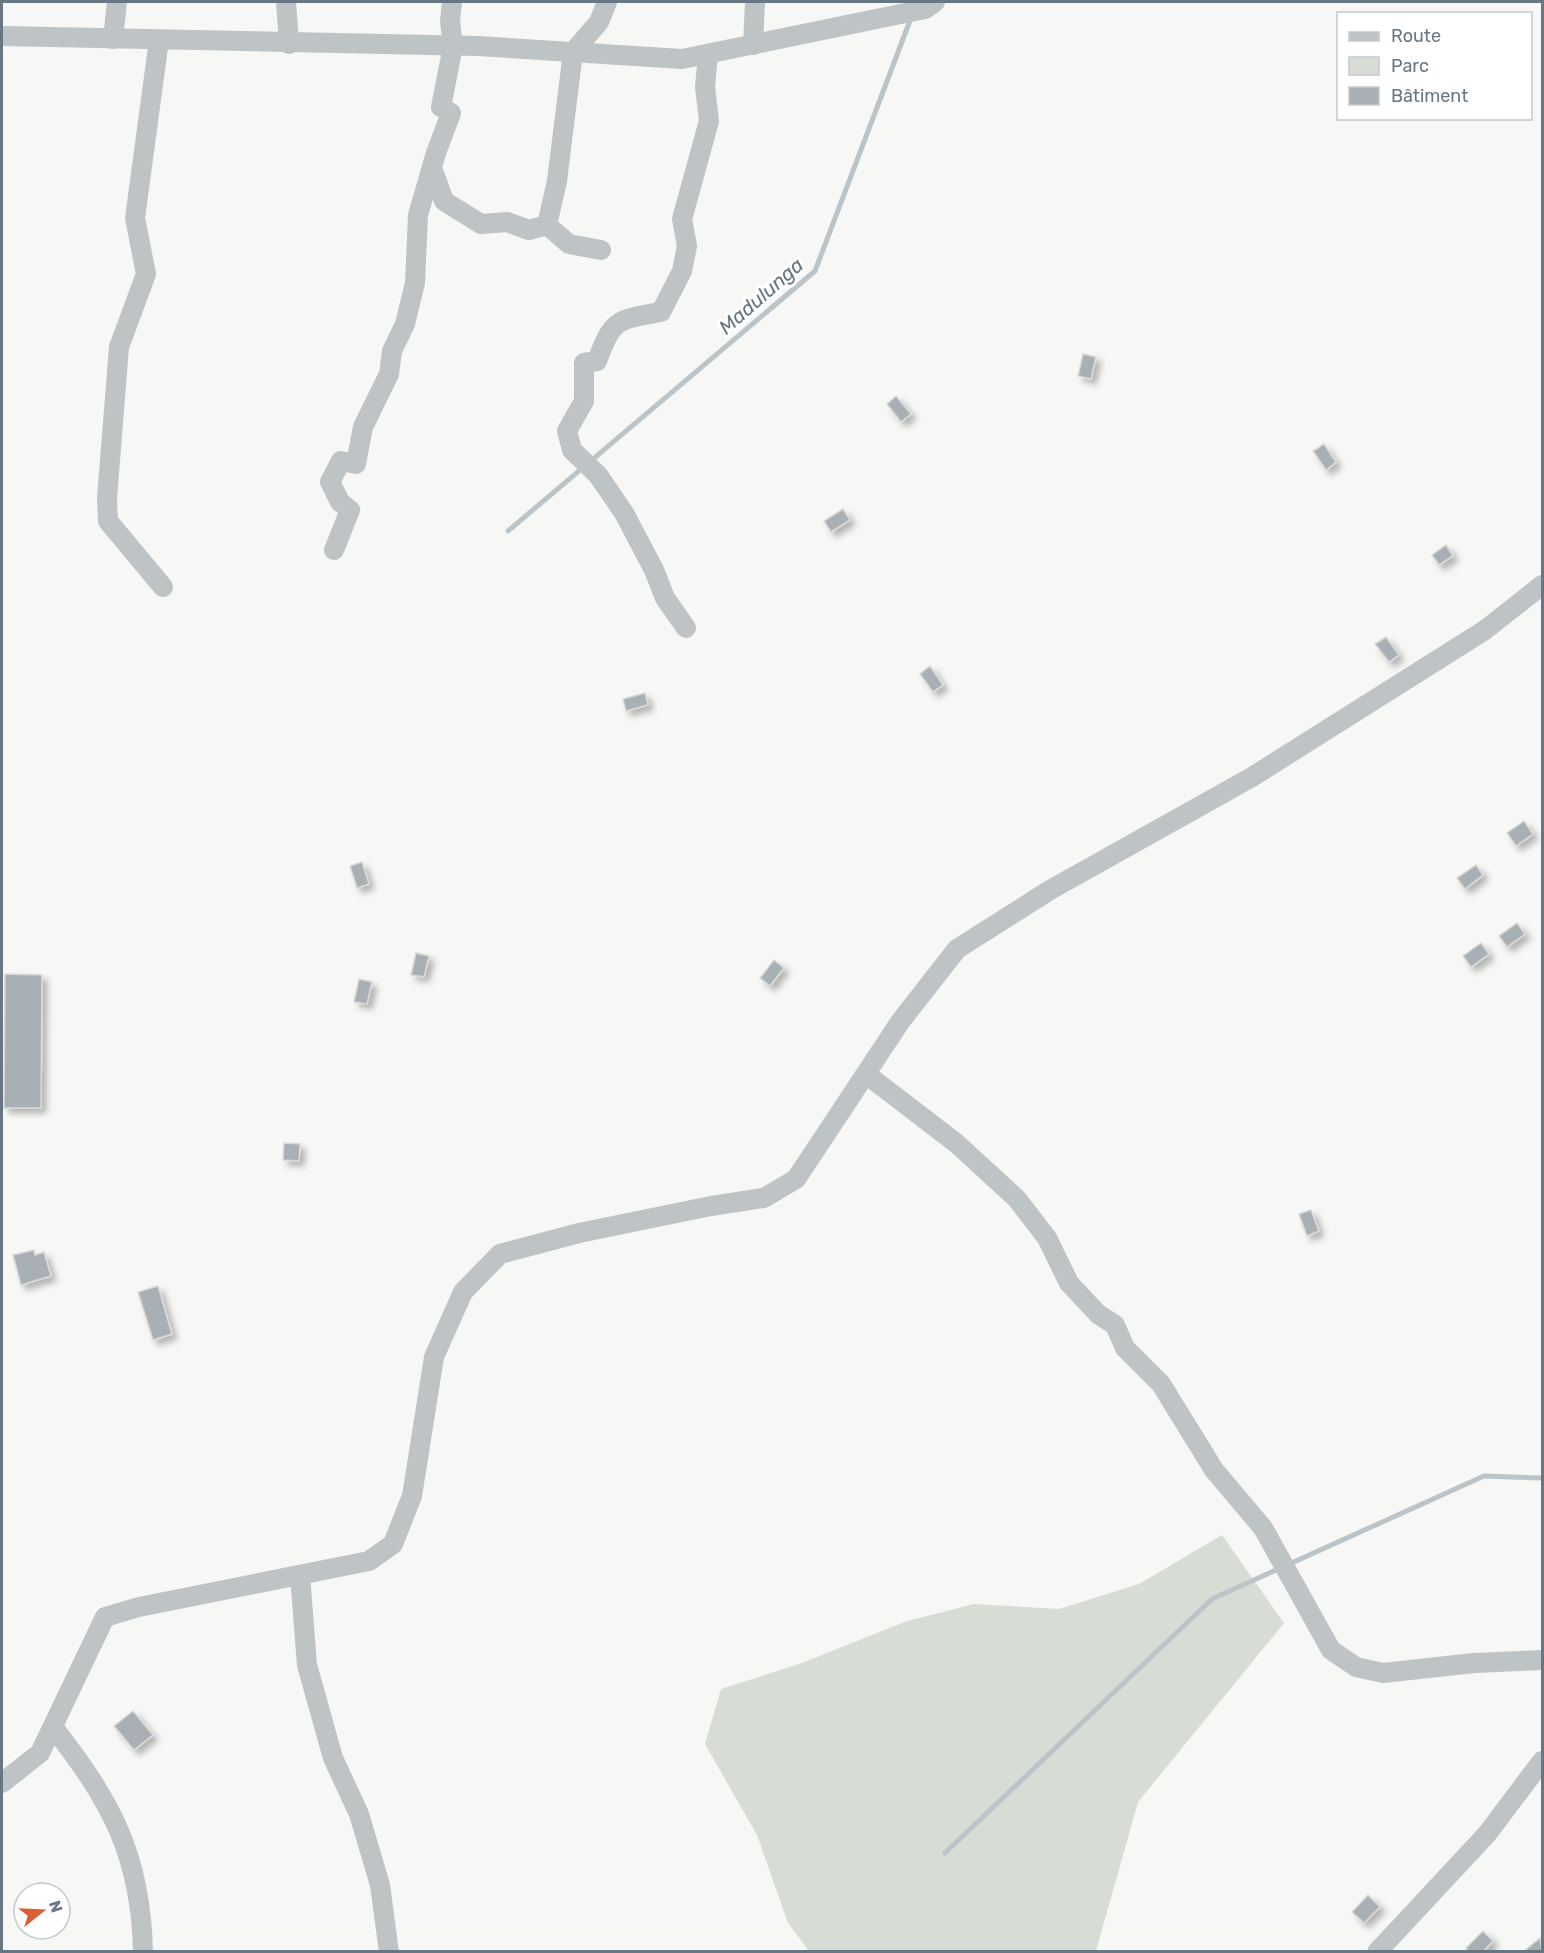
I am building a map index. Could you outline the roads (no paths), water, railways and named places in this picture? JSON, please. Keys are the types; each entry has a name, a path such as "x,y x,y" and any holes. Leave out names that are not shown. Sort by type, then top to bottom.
{"street":[{"path":"113,39 117,2"},
{"path":"286,2 289,44"},
{"path":"334,550 350,510 340,502 330,482 341,461 356,464 363,428 388,374 392,351 405,324 415,283 418,215 451,113 441,107 453,46 450,21 452,2"},
{"path":"547,225 557,181 573,52 599,22 607,2"},
{"path":"753,45 755,2"},
{"path":"2,36 453,46 682,59 925,9 935,2"},
{"path":"159,40 135,218 146,274 119,347 107,498 108,521 163,587"},
{"path":"686,628 665,598 654,570 624,513 598,475 572,450 567,431 584,401 584,363 597,361 608,331 623,319 661,312 682,271 687,246 682,219 709,121 705,87 708,54"},
{"path":"432,168 444,201 481,224 507,222 529,230 547,225"},
{"path":"547,225 569,244 601,250"},
{"path":"2,1783 40,1754 105,1617 139,1607 369,1561 393,1544 412,1496 435,1357 463,1292 500,1254 579,1233 711,1206 764,1198 796,1179 900,1022 957,949 1050,890 1252,777 1485,630 1542,585"},
{"path":"866,1074 956,1143 1017,1199 1047,1238 1069,1283 1098,1314 1115,1325 1125,1348 1161,1384 1215,1470 1263,1528 1331,1650 1356,1667 1383,1674 1474,1663 1542,1660"},
{"path":"300,1575 307,1665 333,1758 362,1824 380,1885 388,1952"},
{"path":"53,1726 86,1769 119,1826 136,1874 143,1952"},
{"path":"1377,1952 1487,1834 1542,1761"}],"waterway":[{"name":"Madulunga","path":"508,531 815,271 911,18"},
{"path":"945,1853 1212,1599 1484,1476 1542,1478"}]}
